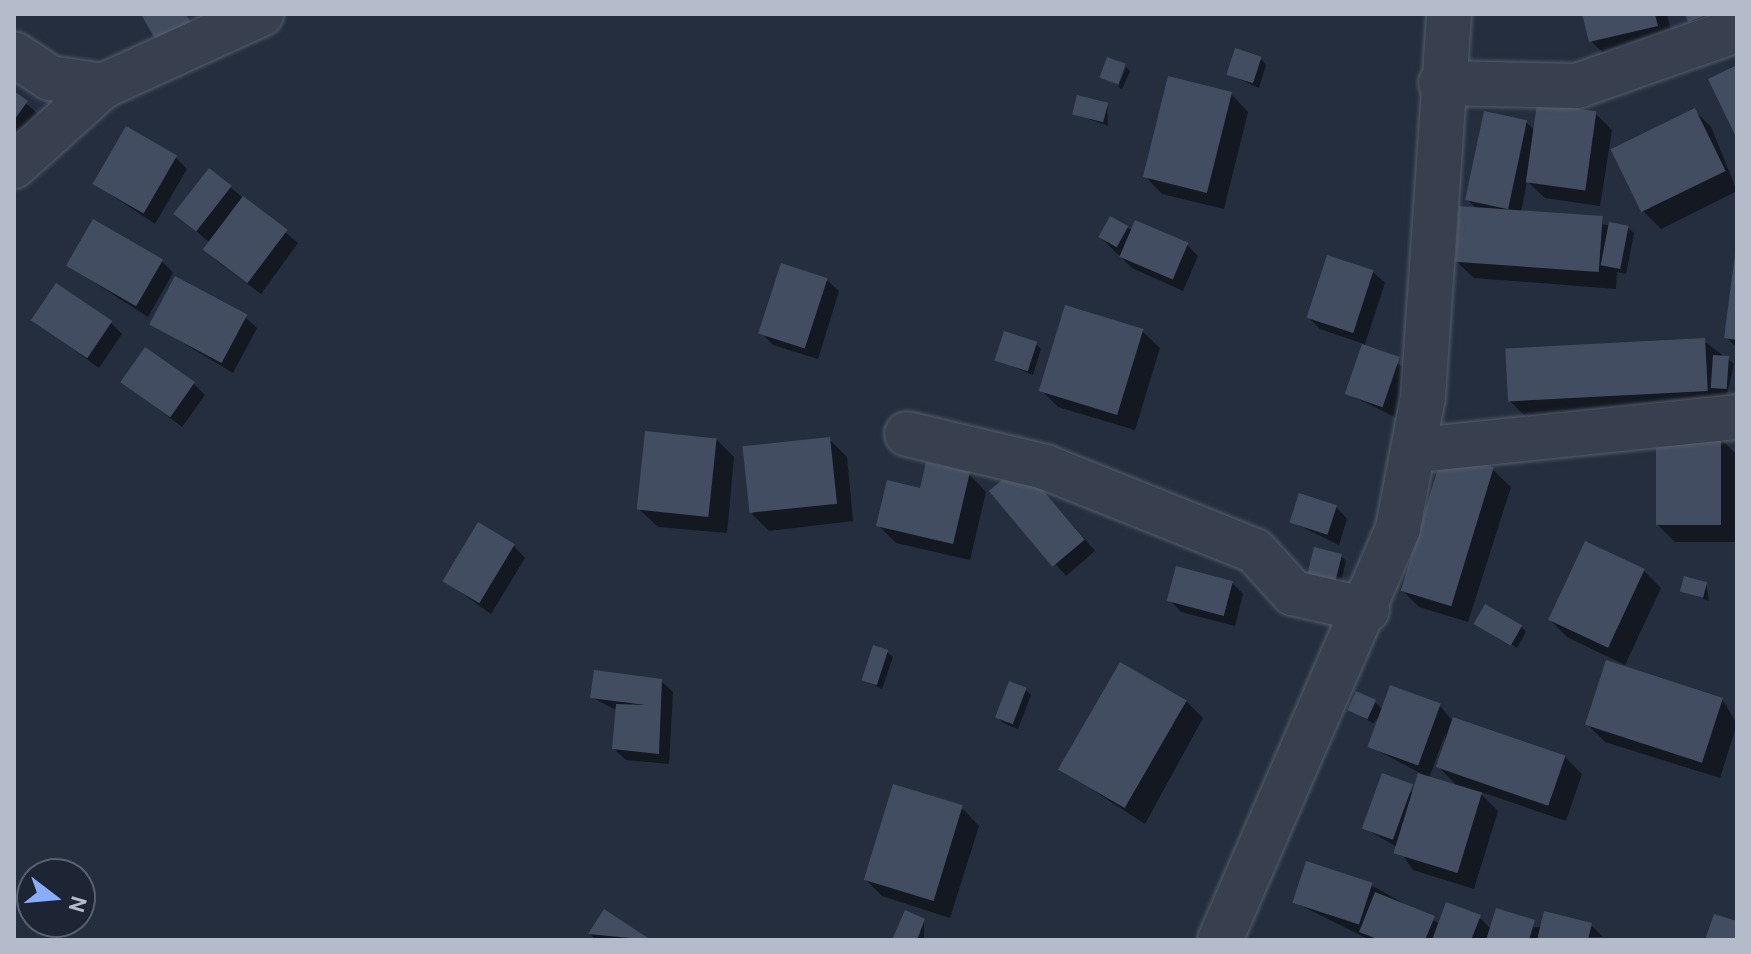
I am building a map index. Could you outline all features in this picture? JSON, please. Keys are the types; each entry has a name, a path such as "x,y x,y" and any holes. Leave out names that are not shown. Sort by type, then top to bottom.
{"street":[{"path":"14,166 103,86 261,14"},
{"path":"1220,940 1367,610 1417,450 1441,83 1449,14"},
{"path":"1441,83 1577,86 1737,30"},
{"path":"14,54 50,78 103,86"},
{"path":"1417,450 1737,417"},
{"path":"907,434 1045,467 1255,551 1293,593 1367,610"}],"building":[{"path":"141,14 186,14 194,29 160,48"},
{"path":"1582,14 1655,14 1658,26 1589,42"},
{"path":"1685,14 1709,14 1688,22"},
{"path":"1235,48 1262,57 1253,83 1226,75"},
{"path":"1107,57 1126,64 1118,85 1099,78"},
{"path":"1737,65 1737,139 1708,79"},
{"path":"1168,76 1232,92 1207,193 1143,177"},
{"path":"14,91 28,101 14,120"},
{"path":"1077,95 1108,103 1103,122 1072,114"},
{"path":"1537,103 1596,111 1585,191 1526,182"},
{"path":"1695,108 1726,171 1641,212 1611,149"},
{"path":"1484,111 1527,120 1508,209 1465,200"},
{"path":"126,126 177,156 144,214 93,184"},
{"path":"209,168 232,186 196,232 173,214"},
{"path":"243,196 288,230 247,283 203,250"},
{"path":"1459,206 1603,216 1599,272 1455,262"},
{"path":"1110,216 1128,226 1117,247 1098,237"},
{"path":"93,219 163,260 136,306 66,266"},
{"path":"1135,220 1188,243 1173,279 1119,257"},
{"path":"1609,222 1629,226 1620,269 1601,265"},
{"path":"1737,254 1737,340 1724,338"},
{"path":"1327,255 1374,270 1353,333 1307,318"},
{"path":"781,263 828,278 805,349 758,333"},
{"path":"175,276 247,314 222,363 149,325"},
{"path":"56,283 112,321 87,358 31,320"},
{"path":"1065,305 1143,329 1117,415 1039,391"},
{"path":"1004,331 1037,342 1028,371 994,360"},
{"path":"1705,338 1708,391 1508,401 1505,348"},
{"path":"1362,344 1400,357 1383,407 1345,394"},
{"path":"145,347 195,382 170,417 120,382"},
{"path":"1713,355 1729,356 1727,389 1711,388"},
{"path":"645,431 717,439 708,517 637,510"},
{"path":"1656,436 1721,436 1721,525 1656,525"},
{"path":"830,437 837,504 749,513 742,446"},
{"path":"1443,452 1494,467 1451,606 1401,591"},
{"path":"926,462 970,472 953,544 876,526 887,480 920,488"},
{"path":"1021,464 1085,540 1052,567 989,491"},
{"path":"1299,493 1337,505 1327,535 1289,522"},
{"path":"478,522 515,544 479,603 442,581"},
{"path":"1585,541 1645,569 1608,648 1548,620"},
{"path":"1314,547 1342,554 1334,585 1306,578"},
{"path":"1176,566 1233,581 1224,616 1167,601"},
{"path":"1684,576 1707,582 1703,598 1680,591"},
{"path":"1485,604 1522,626 1511,645 1474,624"},
{"path":"873,645 888,650 877,685 862,680"},
{"path":"1606,660 1723,698 1702,763 1585,725"},
{"path":"1120,662 1187,700 1125,808 1058,769"},
{"path":"594,670 662,679 659,754 612,749 616,704 646,705 590,698"},
{"path":"1009,681 1027,688 1013,724 995,717"},
{"path":"1390,685 1441,703 1418,765 1367,747"},
{"path":"1356,691 1376,700 1368,719 1347,710"},
{"path":"1453,717 1566,756 1548,806 1436,767"},
{"path":"1382,773 1413,784 1393,840 1362,828"},
{"path":"1418,773 1482,793 1458,873 1393,853"},
{"path":"893,784 963,805 934,901 864,880"},
{"path":"1306,861 1373,883 1359,924 1292,903"},
{"path":"1375,892 1435,916 1425,940 1380,940 1359,932"},
{"path":"1446,902 1481,915 1471,940 1432,940"},
{"path":"1496,908 1535,920 1529,940 1486,940"},
{"path":"604,909 651,940 588,934"},
{"path":"905,910 925,919 917,940 892,940"},
{"path":"1544,911 1592,923 1588,940 1537,940"},
{"path":"1714,914 1737,921 1737,940 1705,940"}]}
